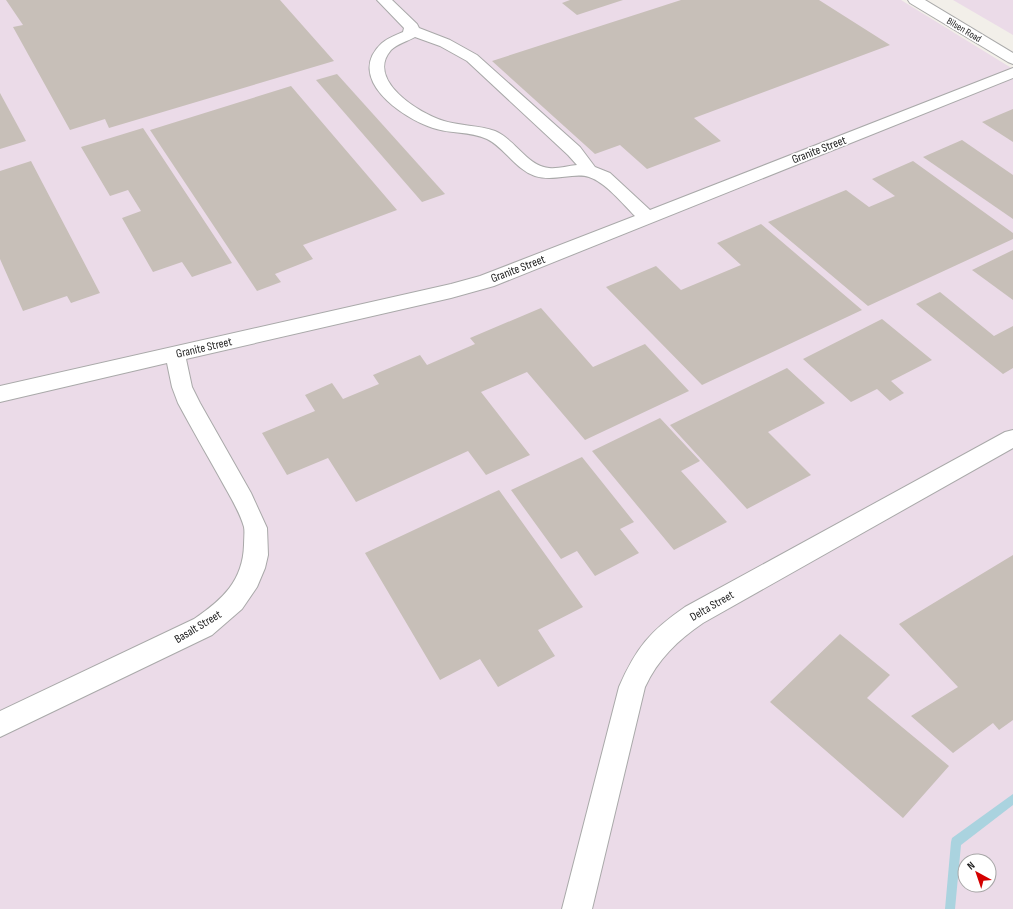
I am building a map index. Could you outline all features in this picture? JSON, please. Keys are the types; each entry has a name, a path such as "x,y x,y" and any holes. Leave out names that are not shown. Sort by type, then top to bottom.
{"street":[{"path":"384,0 412,27 412,31"},
{"name":"Bilsen Road","path":"915,0 1013,59"},
{"path":"412,31 403,38 386,47 378,59 376,74 384,88 397,102 416,114 439,125 480,132 492,136 501,142 524,163 542,172 553,174 576,170 587,170 604,177 647,217"},
{"path":"412,31 452,47 472,58 574,151 581,159 587,170"},
{"path":"996,48 1013,42"},
{"name":"Granite Street","path":"0,394 443,293 487,281 1013,73"},
{"name":"Basalt Street","path":"0,724 203,627 221,616 245,586 254,566 257,548 256,528 247,507 189,403 182,387 175,354"},
{"name":"Delta Street","path":"576,909 632,687 651,650 694,615 1013,438"}],"shaded area":[{"path":"0,0 901,0 1013,69 1013,909 0,909"},
{"path":"953,0 1013,0 1013,35 1008,32"}],"building":[{"path":"6,0 280,0 334,61 109,128 105,119 70,130 13,27 23,25"},
{"path":"570,0 623,0 577,15 562,3"},
{"path":"681,0 819,0 890,45 694,118 721,141 647,169 620,145 595,154 492,61"},
{"path":"337,74 445,194 422,202 316,80"},
{"path":"291,86 397,210 303,245 313,259 275,274 281,282 257,291 150,130"},
{"path":"0,93 26,141 0,149"},
{"path":"1013,109 1013,142 982,122"},
{"path":"143,128 232,263 192,277 182,262 153,272 122,218 141,211 128,190 110,196 81,147"},
{"path":"962,140 1013,175 1013,219 923,157"},
{"path":"31,161 100,293 71,303 67,296 23,311 0,259 0,171"},
{"path":"913,161 1013,233 1013,239 868,306 768,222 846,190 869,207 895,196 872,179"},
{"path":"761,224 862,310 702,385 606,287 656,266 681,290 741,265 717,243"},
{"path":"1013,250 1013,300 972,270"},
{"path":"940,292 994,336 1013,326 1013,368 1003,374 916,304"},
{"path":"541,308 593,367 645,344 689,391 585,440 527,372 481,392 530,455 486,475 468,451 356,502 328,458 287,475 262,433 315,411 305,395 332,383 343,399 379,384 373,375 420,355 427,365 475,344 470,338"},
{"path":"882,319 932,360 891,381 904,393 890,401 877,389 851,402 803,359"},
{"path":"787,368 825,403 768,432 811,475 747,509 670,425"},
{"path":"660,418 700,461 681,471 727,522 674,550 592,451"},
{"path":"582,457 634,522 620,529 639,553 595,576 577,551 561,559 511,490"},
{"path":"499,490 583,607 538,630 555,656 498,687 480,659 440,680 365,553"},
{"path":"1013,555 1013,720 999,730 993,723 953,753 911,716 958,687 899,624"},
{"path":"840,634 890,675 867,698 949,766 903,818 770,702"}],"waterway":[{"path":"950,909 956,842 1013,799"}]}
